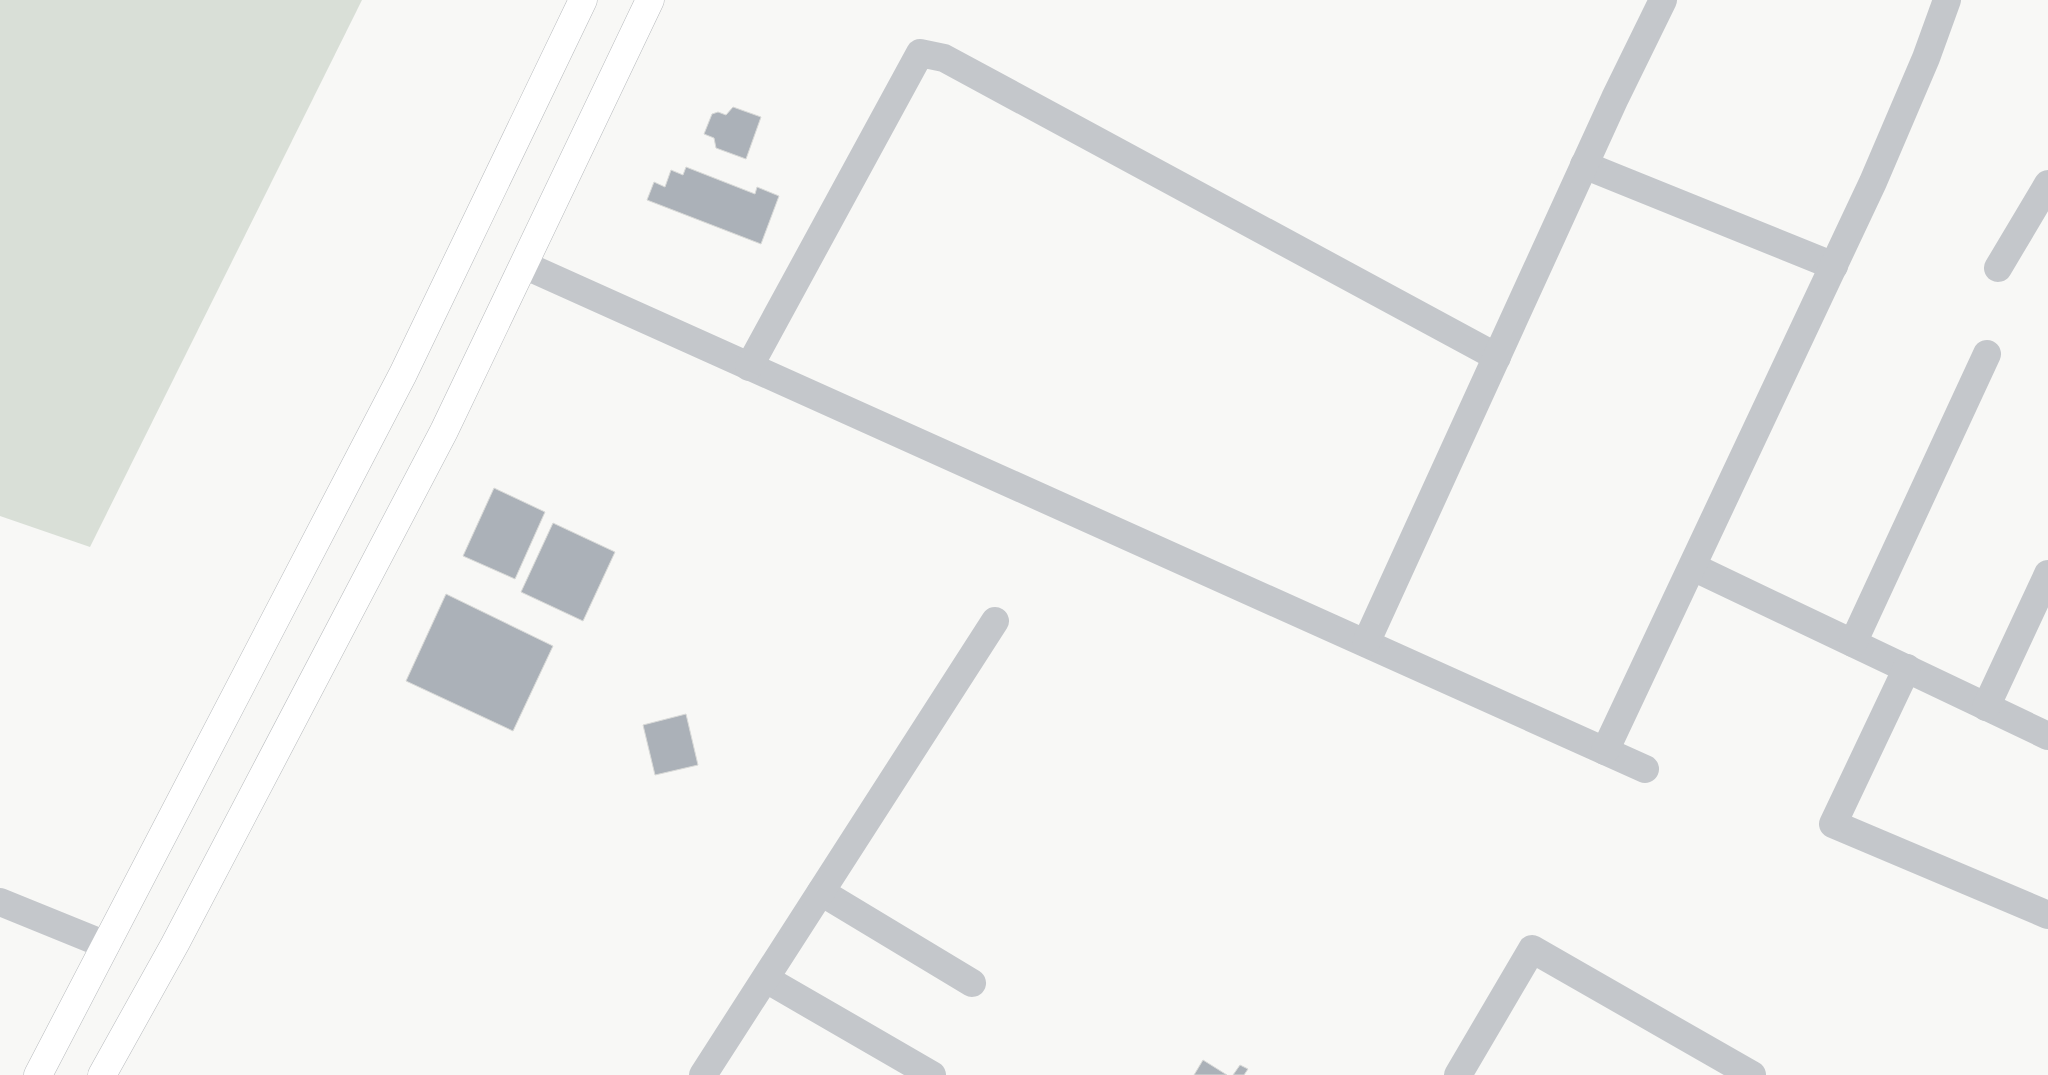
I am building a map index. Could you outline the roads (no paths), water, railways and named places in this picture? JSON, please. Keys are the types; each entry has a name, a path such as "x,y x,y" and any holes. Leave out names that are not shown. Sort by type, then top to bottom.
{"highway":[{"path":"38,1075 403,374 583,0"},
{"path":"102,1075 179,935 444,431 650,0"}],"street":[{"path":"1366,643 1584,165 1663,0"},
{"path":"1605,751 1877,173 1926,58 1947,0"},
{"path":"749,367 920,53 944,58 1497,357"},
{"path":"1584,165 1834,266"},
{"path":"1998,268 2048,184"},
{"path":"524,264 1645,769"},
{"path":"1853,643 1987,354"},
{"path":"1693,567 2048,736"},
{"path":"1986,707 2048,574"},
{"path":"702,1075 766,979 995,621"},
{"path":"1906,668 1833,824 2048,915"},
{"path":"821,892 972,983"},
{"path":"0,902 106,945"},
{"path":"1458,1075 1532,949 1752,1075"},
{"path":"766,979 932,1075"}]}
